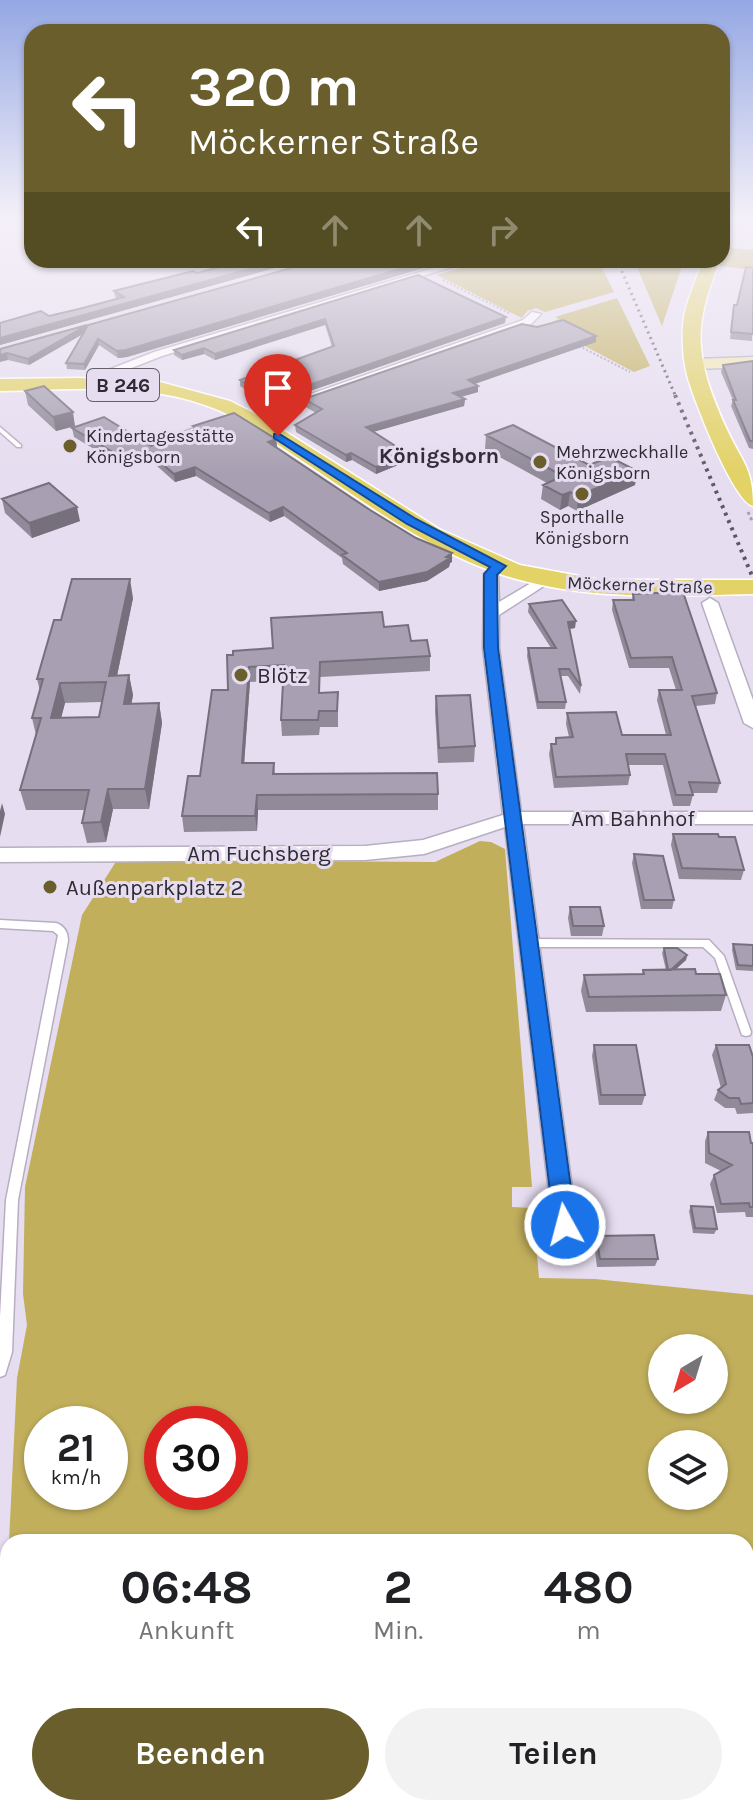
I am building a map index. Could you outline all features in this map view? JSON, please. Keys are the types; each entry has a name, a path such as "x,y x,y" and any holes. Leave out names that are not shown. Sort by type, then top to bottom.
{"main road":[{"path":"699,305 692,328 695,364 707,403 753,499"},
{"name":"Möckerner Straße","path":"0,385 100,385 179,391 213,400 412,521 499,566 546,580 590,587 753,587"}],"street":[{"path":"100,385 108,374 149,357 321,305"},
{"path":"239,416 532,318"},
{"path":"695,364 753,362"},
{"path":"499,566 491,574 493,664 565,1225"},
{"path":"491,613 546,580"},
{"path":"710,603 753,723"},
{"name":"Am Bahnhof","path":"513,818 753,818"},
{"name":"Am Fuchsberg","path":"0,855 403,850 448,841 513,818"}],"lane":[{"path":"179,435 215,422"},
{"path":"0,429 19,446"},
{"path":"0,924 56,927 63,934 63,941 12,1200 5,1352 0,1370"},
{"path":"531,943 705,943 719,956 746,1032"}],"path":[{"path":"502,305 532,318"},
{"path":"568,340 630,372"}],"shaded area":[{"path":"496,305 570,305 545,312 536,308 527,311 522,318"},
{"path":"595,305 620,305 650,366 634,372 545,325 559,319 555,317"},
{"path":"653,305 669,305 662,326"},
{"path":"480,841 491,842 505,849 532,1187 512,1187 512,1207 533,1208 539,1278 595,1279 753,1295 753,1534 9,1534 17,1378 27,1325 23,1294 25,1187 82,915 117,860 435,862"}],"building":[{"path":"95,305 120,305 0,338 0,323 41,311 49,316"},
{"path":"160,305 279,305 126,350 117,351 98,339 84,364 66,363 88,325"},
{"path":"321,305 480,305 506,317 289,392 281,388 262,394 240,380 334,346 325,319 215,354 204,348 182,355 174,350"},
{"path":"734,305 753,305 753,334 731,332"},
{"path":"563,320 596,336 468,380 478,386 453,393 465,399 366,427 408,454 376,467 351,453 346,455 295,425 322,409 304,399 522,324 537,327"},
{"path":"87,325 28,359 7,353 0,355 0,349"},
{"path":"753,361 753,441 750,441 723,365"},
{"path":"44,386 73,412 53,417 25,391"},
{"path":"234,413 276,439 268,442 370,510 416,538 452,553 446,557 450,558 427,572 379,582 342,555 347,553 283,507 269,513 195,467 174,474 146,450 123,458 72,428 104,417 151,446 198,429 193,426"},
{"path":"513,425 589,465 610,457 637,471 578,496 570,492 562,495 543,485 563,476 486,435"},
{"path":"49,483 77,507 29,523 2,499"},
{"path":"72,579 130,579 109,676 129,675 124,704 159,703 145,789 108,789 101,822 82,823 89,790 20,790 41,718 32,718 43,679 37,679 54,620 61,620","holes":["106,682 99,717 51,718 60,683"]},
{"path":"683,592 717,693 692,696 720,783 689,782 693,795 676,795 665,754 626,754 630,775 556,777 551,744 556,744 556,738 573,737 567,713 616,712 622,735 671,735 659,690 682,690 672,657 631,658 613,600 634,600 633,594"},
{"path":"562,600 576,621 568,622 581,686 569,669 559,669 566,702 538,702 528,648 556,648 529,604"},
{"path":"382,612 384,627 408,625 411,641 427,640 430,656 320,662 319,693 338,692 337,711 319,711 318,720 281,720 284,665 249,667 242,763 274,763 273,774 437,773 438,794 257,795 255,816 182,816 188,776 200,776 212,690 228,690 227,655 233,655 233,651 273,648 271,618"},
{"path":"470,695 475,746 439,748 436,696"},
{"path":"673,834 735,837 744,870 682,868"},
{"path":"634,854 663,856 674,900 644,900"},
{"path":"570,907 600,907 604,926 573,926"},
{"path":"733,944 753,945 753,966 738,965"},
{"path":"664,948 677,948 687,955 668,970"},
{"path":"695,969 696,974 720,974 726,995 589,997 584,975 644,974 643,970"},
{"path":"594,1045 636,1045 645,1095 601,1095"},
{"path":"716,1045 749,1045 753,1057 753,1103 741,1104 739,1098 729,1098 718,1090 726,1084"},
{"path":"708,1132 749,1132 753,1143 753,1207 749,1203 721,1204 714,1175 732,1165 709,1153"},
{"path":"691,1206 713,1207 717,1229 695,1228"},
{"path":"654,1235 658,1259 600,1259 596,1236"}],"railway":[{"path":"636,305 676,397"},
{"path":"675,395 753,578"}],"place":[{"name":"Kindertagesstätte Königsborn","path":"70,446"},
{"name":"Mehrzweckhalle Königsborn","path":"540,462"},
{"name":"Sporthalle Königsborn","path":"582,494"},
{"name":"Blötz","path":"241,675"},
{"name":"Außenparkplatz 2","path":"50,887"}],"district":[{"name":"Königsborn","path":"439,455"}],"route":[{"path":"278,436 412,521 499,566 491,574 491,648 565,1225"}]}
